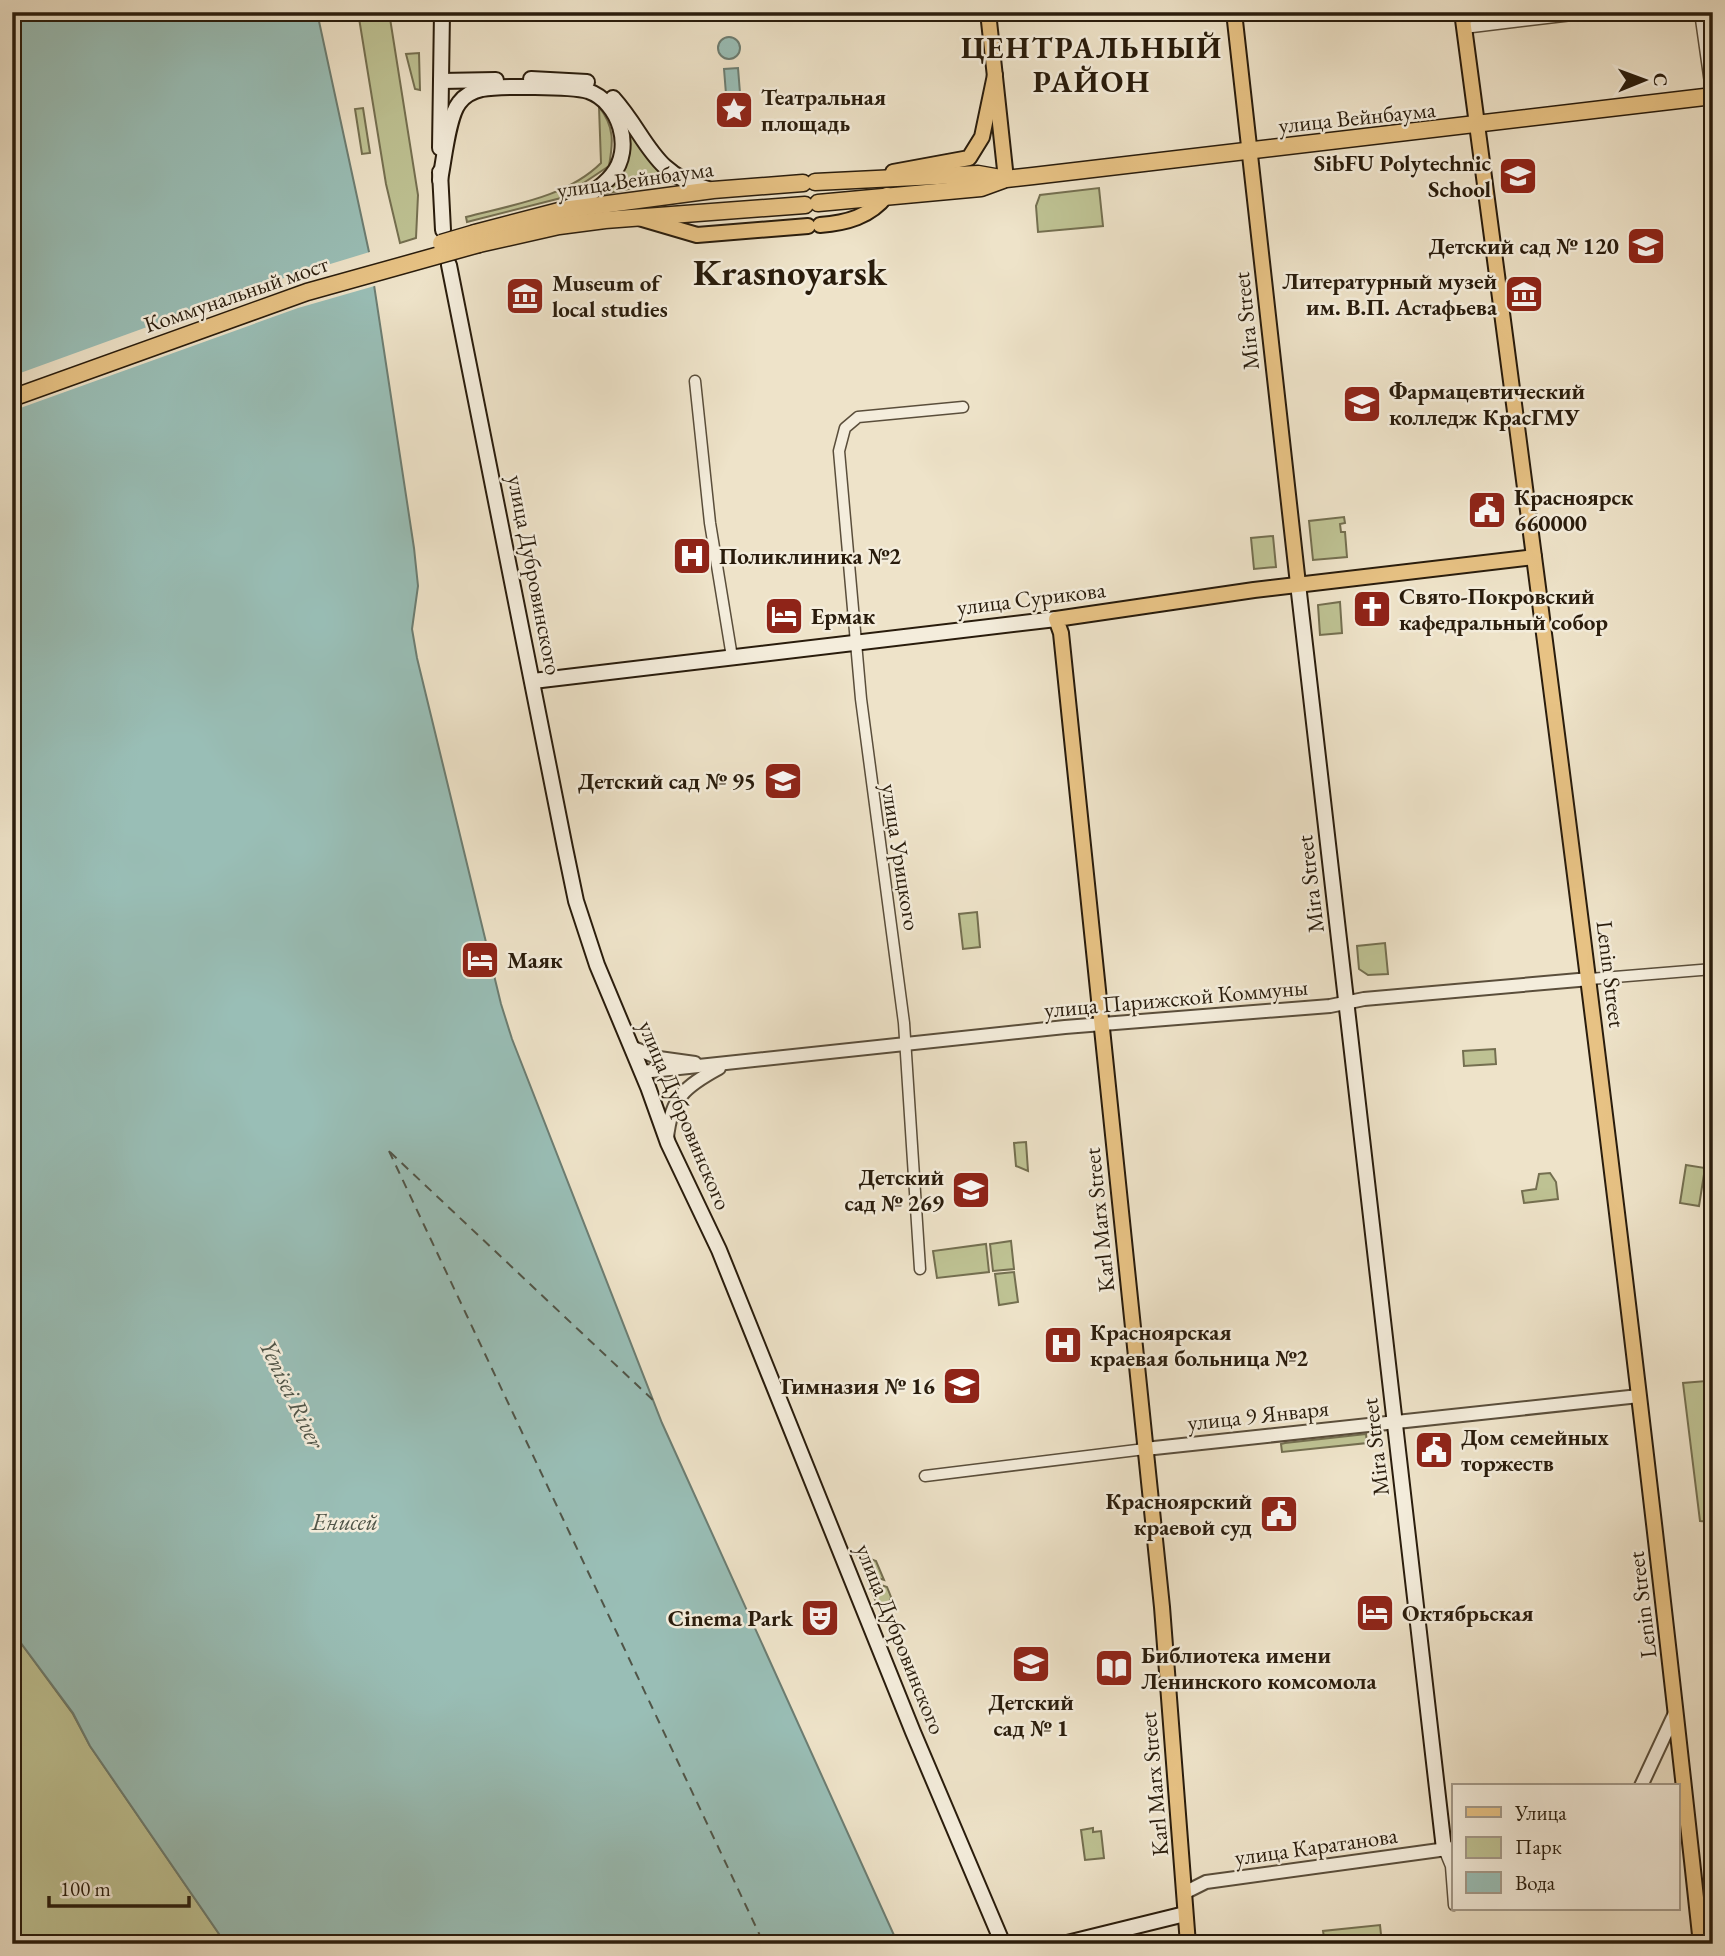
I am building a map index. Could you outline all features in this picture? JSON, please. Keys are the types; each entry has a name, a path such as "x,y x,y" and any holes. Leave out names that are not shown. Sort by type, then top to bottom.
{"highway":[{"name":"улица Вейнбаума","path":"477,239 559,226 638,218 981,188 1006,179 1712,99"},
{"name":"улица Вейнбаума","path":"477,239 563,210 713,190 809,182 978,174 1006,179"},
{"name":"Коммунальный мост","path":"12,389 292,288 477,239"},
{"name":"Коммунальный мост","path":"12,398 307,292 477,239"}],"main road":[{"path":"442,12 440,180 443,230"},
{"path":"988,12 1006,179"},
{"name":"Mira Street","path":"1234,12 1346,1004 1449,1849"},
{"name":"Lenin Street","path":"1462,12 1590,979 1677,1708 1684,1819 1701,1944"},
{"path":"847,180 951,164 969,158 982,137 995,75"},
{"path":"441,81 565,79 589,82 604,89 614,99 661,165 679,179 713,190"},
{"path":"440,180 452,121 458,104 469,94 483,89 588,91 601,98 620,123 622,152 611,177 563,210"},
{"path":"638,218 697,235 848,222 878,206 887,195"},
{"name":"улица Дубровинского","path":"449,265 576,901 597,965 642,1072 666,1139 719,1250 913,1732 1003,1944"},
{"name":"улица Сурикова","path":"533,681 1056,619 1298,584 1534,557"},
{"name":"Karl Marx Street","path":"1056,619 1061,633 1145,1449 1186,1892 1188,1944"},
{"path":"1063,1944 1185,1914"}],"street":[{"path":"1699,12 1712,99"},
{"path":"1464,28 1572,15"},
{"path":"695,382 712,534 732,657"},
{"name":"улица Урицкого","path":"920,1269 906,1045 854,642 839,451 845,428 858,417 963,407"},
{"name":"улица Парижской Коммуны","path":"642,1072 723,1066 1065,1027 1346,1004 1364,999 1713,969"},
{"path":"631,1047 659,1058 723,1066"},
{"path":"666,1139 669,1119 679,1096 688,1085 723,1066"},
{"name":"улица 9 Января","path":"925,1476 1145,1449 1639,1396"},
{"path":"1642,1784 1677,1708"},
{"name":"улица Каратанова","path":"1186,1892 1206,1882 1449,1849"},
{"name":"Mira Street","path":"1449,1849 1452,1879"}],"green space":[{"path":"358,12 389,12 418,195 416,238 400,243 386,184"},
{"path":"419,53 420,90 415,89 406,54"},
{"path":"599,107 608,121 612,135 609,166 561,198 467,222 466,217 555,192 587,175 601,163"},
{"path":"363,108 370,153 362,154 355,109"},
{"path":"626,130 631,132 659,171 673,180 594,196 608,184"},
{"path":"1099,188 1103,226 1038,232 1036,206 1040,195"},
{"path":"1344,517 1345,523 1340,524 1341,532 1345,532 1347,557 1313,560 1309,521"},
{"path":"1273,536 1276,567 1254,569 1251,538"},
{"path":"1340,602 1342,633 1320,635 1318,605"},
{"path":"977,912 980,947 963,949 959,914"},
{"path":"1385,943 1388,974 1368,975 1359,969 1357,946"},
{"path":"1495,1049 1496,1064 1464,1066 1463,1051"},
{"path":"1026,1142 1028,1171 1016,1166 1014,1143"},
{"path":"1686,1165 1705,1168 1699,1206 1680,1203"},
{"path":"1550,1173 1556,1182 1558,1199 1524,1203 1522,1191 1536,1189 1539,1174"},
{"path":"1011,1241 1014,1269 993,1271 990,1244"},
{"path":"986,1244 989,1272 937,1278 933,1251"},
{"path":"1014,1272 1018,1302 999,1305 995,1274"},
{"path":"1706,1381 1713,1522 1700,1521 1683,1383"},
{"path":"1366,1434 1367,1443 1282,1452 1281,1444 1285,1443"},
{"path":"857,1554 876,1561 884,1580 865,1574"},
{"path":"867,1580 887,1587 891,1597 883,1619"},
{"path":"12,1631 73,1714 90,1746 226,1944 12,1944"},
{"path":"1093,1828 1093,1832 1101,1831 1104,1858 1085,1860 1081,1830"},
{"path":"1380,1925 1382,1944 1325,1944 1323,1931"}],"water":[{"name":"Енисей","path":"12,12 317,12 369,252 414,548 418,586 412,629 417,658 501,1004 512,1039 662,1423 898,1944 226,1944 90,1746 73,1713 12,1631"},
{"path":"729,37 739,44 740,48 733,58 729,59 719,52 718,48 725,38"},
{"path":"738,68 740,93 726,94 724,69"}],"pier":[{"path":"373,251 378,285 298,308 12,411 12,376 271,282"}],"ferry route":[{"path":"389,1151 764,1944"},
{"path":"390,1152 655,1402"}],"place":[{"name":"Театральная площадь","path":"734,110"},
{"name":"SibFU Polytechnic School","path":"1518,176"},
{"name":"Детский сад № 120","path":"1646,246"},
{"name":"Литературный музей им. В.П. Астафьева","path":"1524,294"},
{"name":"Museum of local studies","path":"525,296"},
{"name":"Фармацевтический колледж КрасГМУ","path":"1362,404"},
{"name":"Красноярск 660000","path":"1487,510"},
{"name":"Поликлиника №2","path":"692,556"},
{"name":"Свято-Покровский кафедральный собор","path":"1372,609"},
{"name":"Ермак","path":"784,616"},
{"name":"Детский сад № 95","path":"783,781"},
{"name":"Маяк","path":"480,960"},
{"name":"Детский сад № 269","path":"971,1190"},
{"name":"Красноярская краевая больница №2","path":"1063,1345"},
{"name":"Гимназия № 16","path":"962,1386"},
{"name":"Дом семейных торжеств","path":"1434,1450"},
{"name":"Красноярский краевой суд","path":"1279,1514"},
{"name":"Октябрьская","path":"1375,1613"},
{"name":"Cinema Park","path":"820,1618"},
{"name":"Детский сад № 1","path":"1031,1664"},
{"name":"Библиотека имени Ленинского комсомола","path":"1114,1668"}],"district":[{"name":"ЦЕНТРАЛЬНЫЙ РАЙОН","path":"1092,65"},
{"name":"Krasnoyarsk","path":"790,272"}],"water label":[{"name":"Yenisei River","path":"292,1394"}]}
